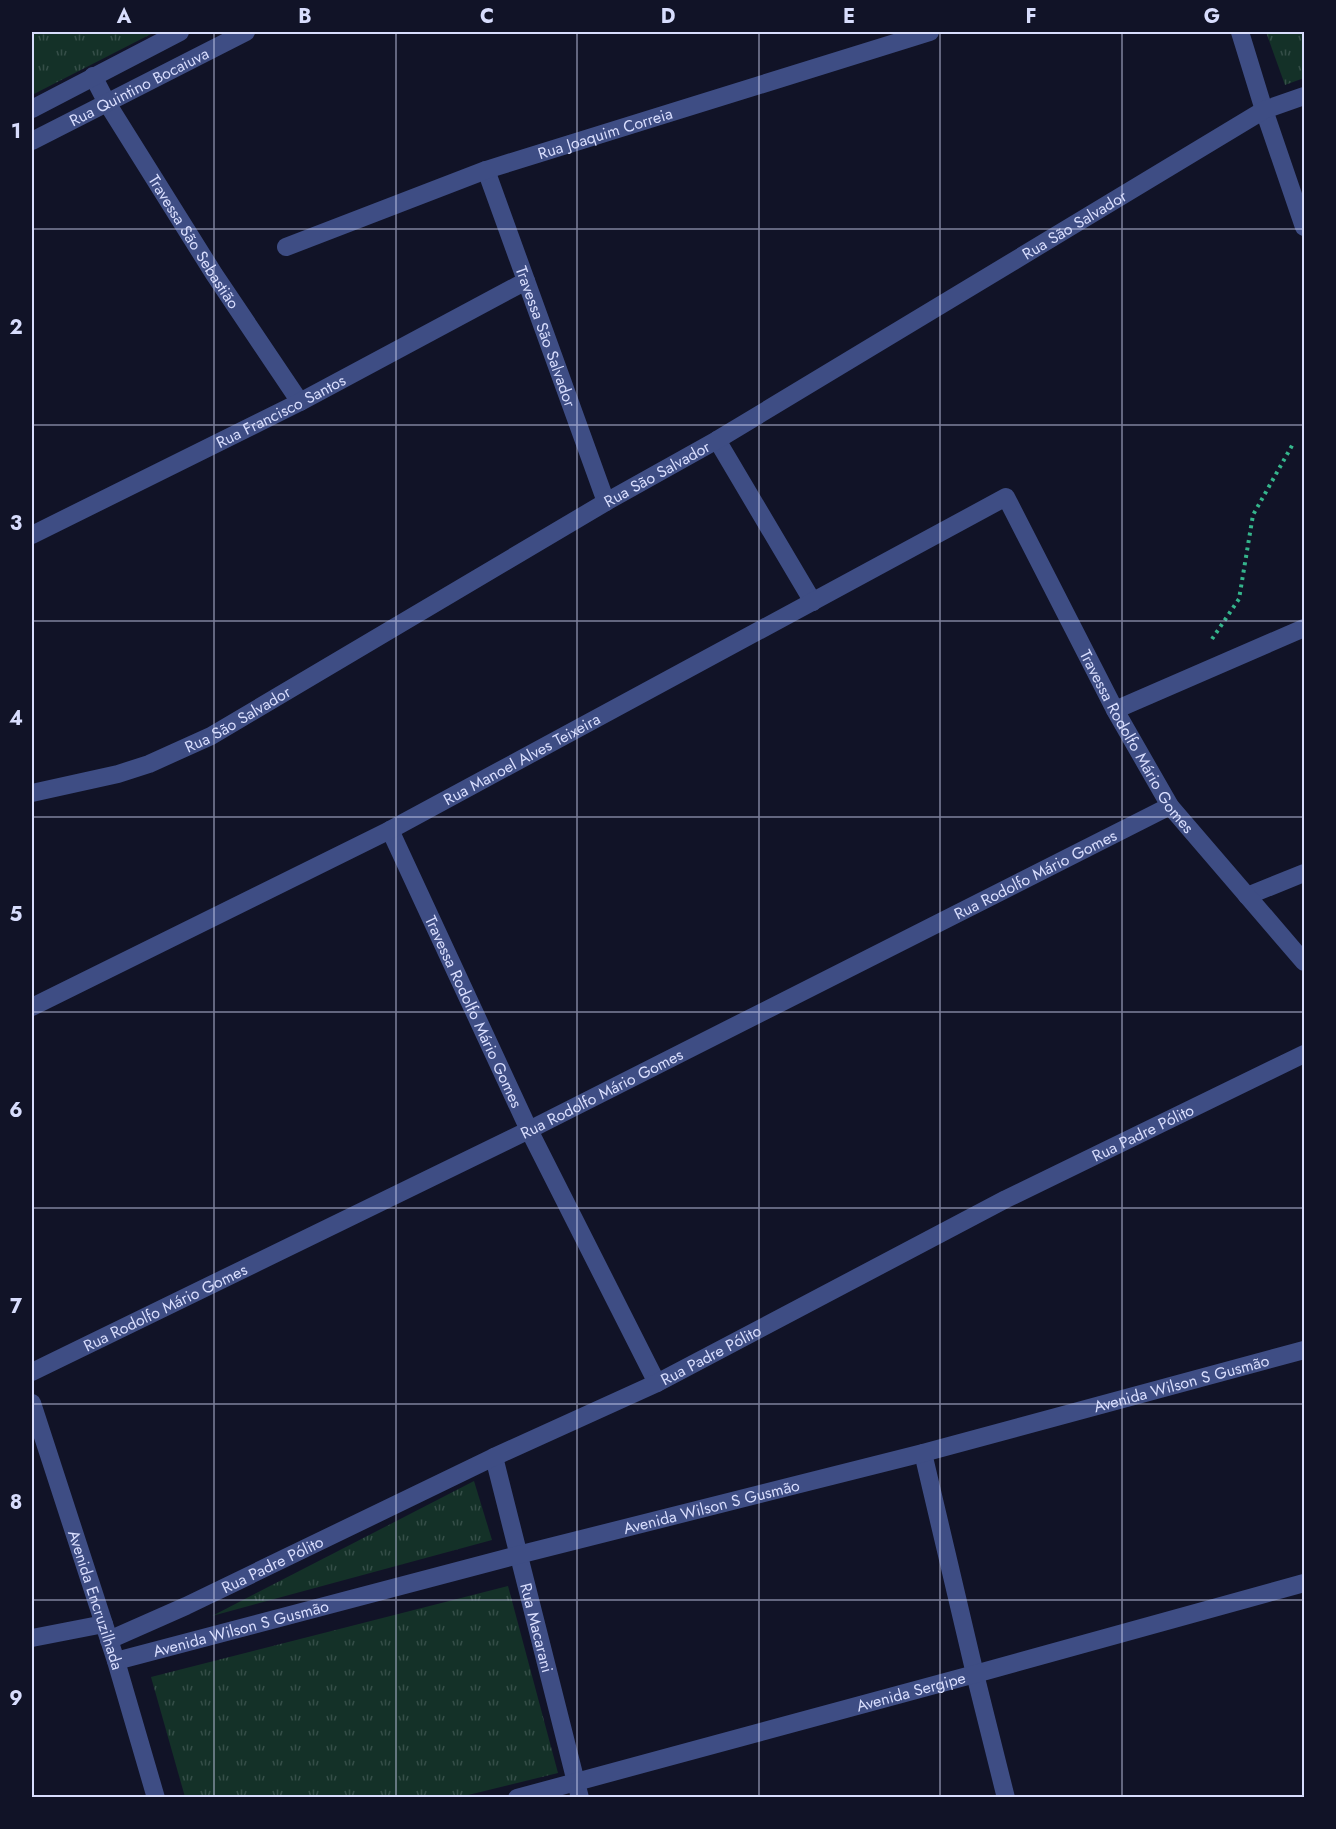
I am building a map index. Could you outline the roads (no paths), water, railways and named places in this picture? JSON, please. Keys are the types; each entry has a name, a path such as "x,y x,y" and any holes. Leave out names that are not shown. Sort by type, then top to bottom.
{"street":[{"name":"Rua Quintino Bocaiuva","path":"32,109 180,32"},
{"name":"Rua Quintino Bocaiuva","path":"32,141 246,32"},
{"name":"Rua Joaquim Correia","path":"286,247 486,170 878,39 930,32"},
{"path":"1240,32 1264,110 1305,227"},
{"name":"Travessa São Sebastião","path":"93,76 107,103 214,274 300,402"},
{"name":"Rua São Salvador","path":"32,792 118,774 149,764 211,736 606,502 717,440 1264,110 1305,96"},
{"name":"Travessa São Salvador","path":"486,170 606,502"},
{"name":"Rua Francisco Santos","path":"32,535 300,402 526,281"},
{"path":"717,440 813,602"},
{"name":"Rua Manoel Alves Teixeira","path":"32,1007 390,830 1006,497"},
{"name":"Travessa Rodolfo Mário Gomes","path":"1006,497 1115,710 1170,806 1305,962"},
{"path":"1115,710 1305,628"},
{"name":"Rua Rodolfo Mário Gomes","path":"32,1372 529,1130 1170,806"},
{"name":"Travessa Rodolfo Mário Gomes","path":"390,830 529,1130 657,1383"},
{"path":"1247,896 1305,873"},
{"name":"Rua Padre Pólito","path":"32,1638 106,1632 195,1602 494,1457 657,1383 1006,1199 1305,1054"},
{"name":"Avenida Wilson S Gusmão","path":"116,1661 518,1555 923,1453 1305,1350"},
{"name":"Avenida Encruzilhada","path":"32,1403 116,1661 156,1797"},
{"path":"923,1453 1006,1797"},
{"name":"Rua Macarani","path":"494,1457 578,1790"},
{"name":"Avenida Sergipe","path":"517,1797 578,1790 975,1674 1305,1583"}]}
